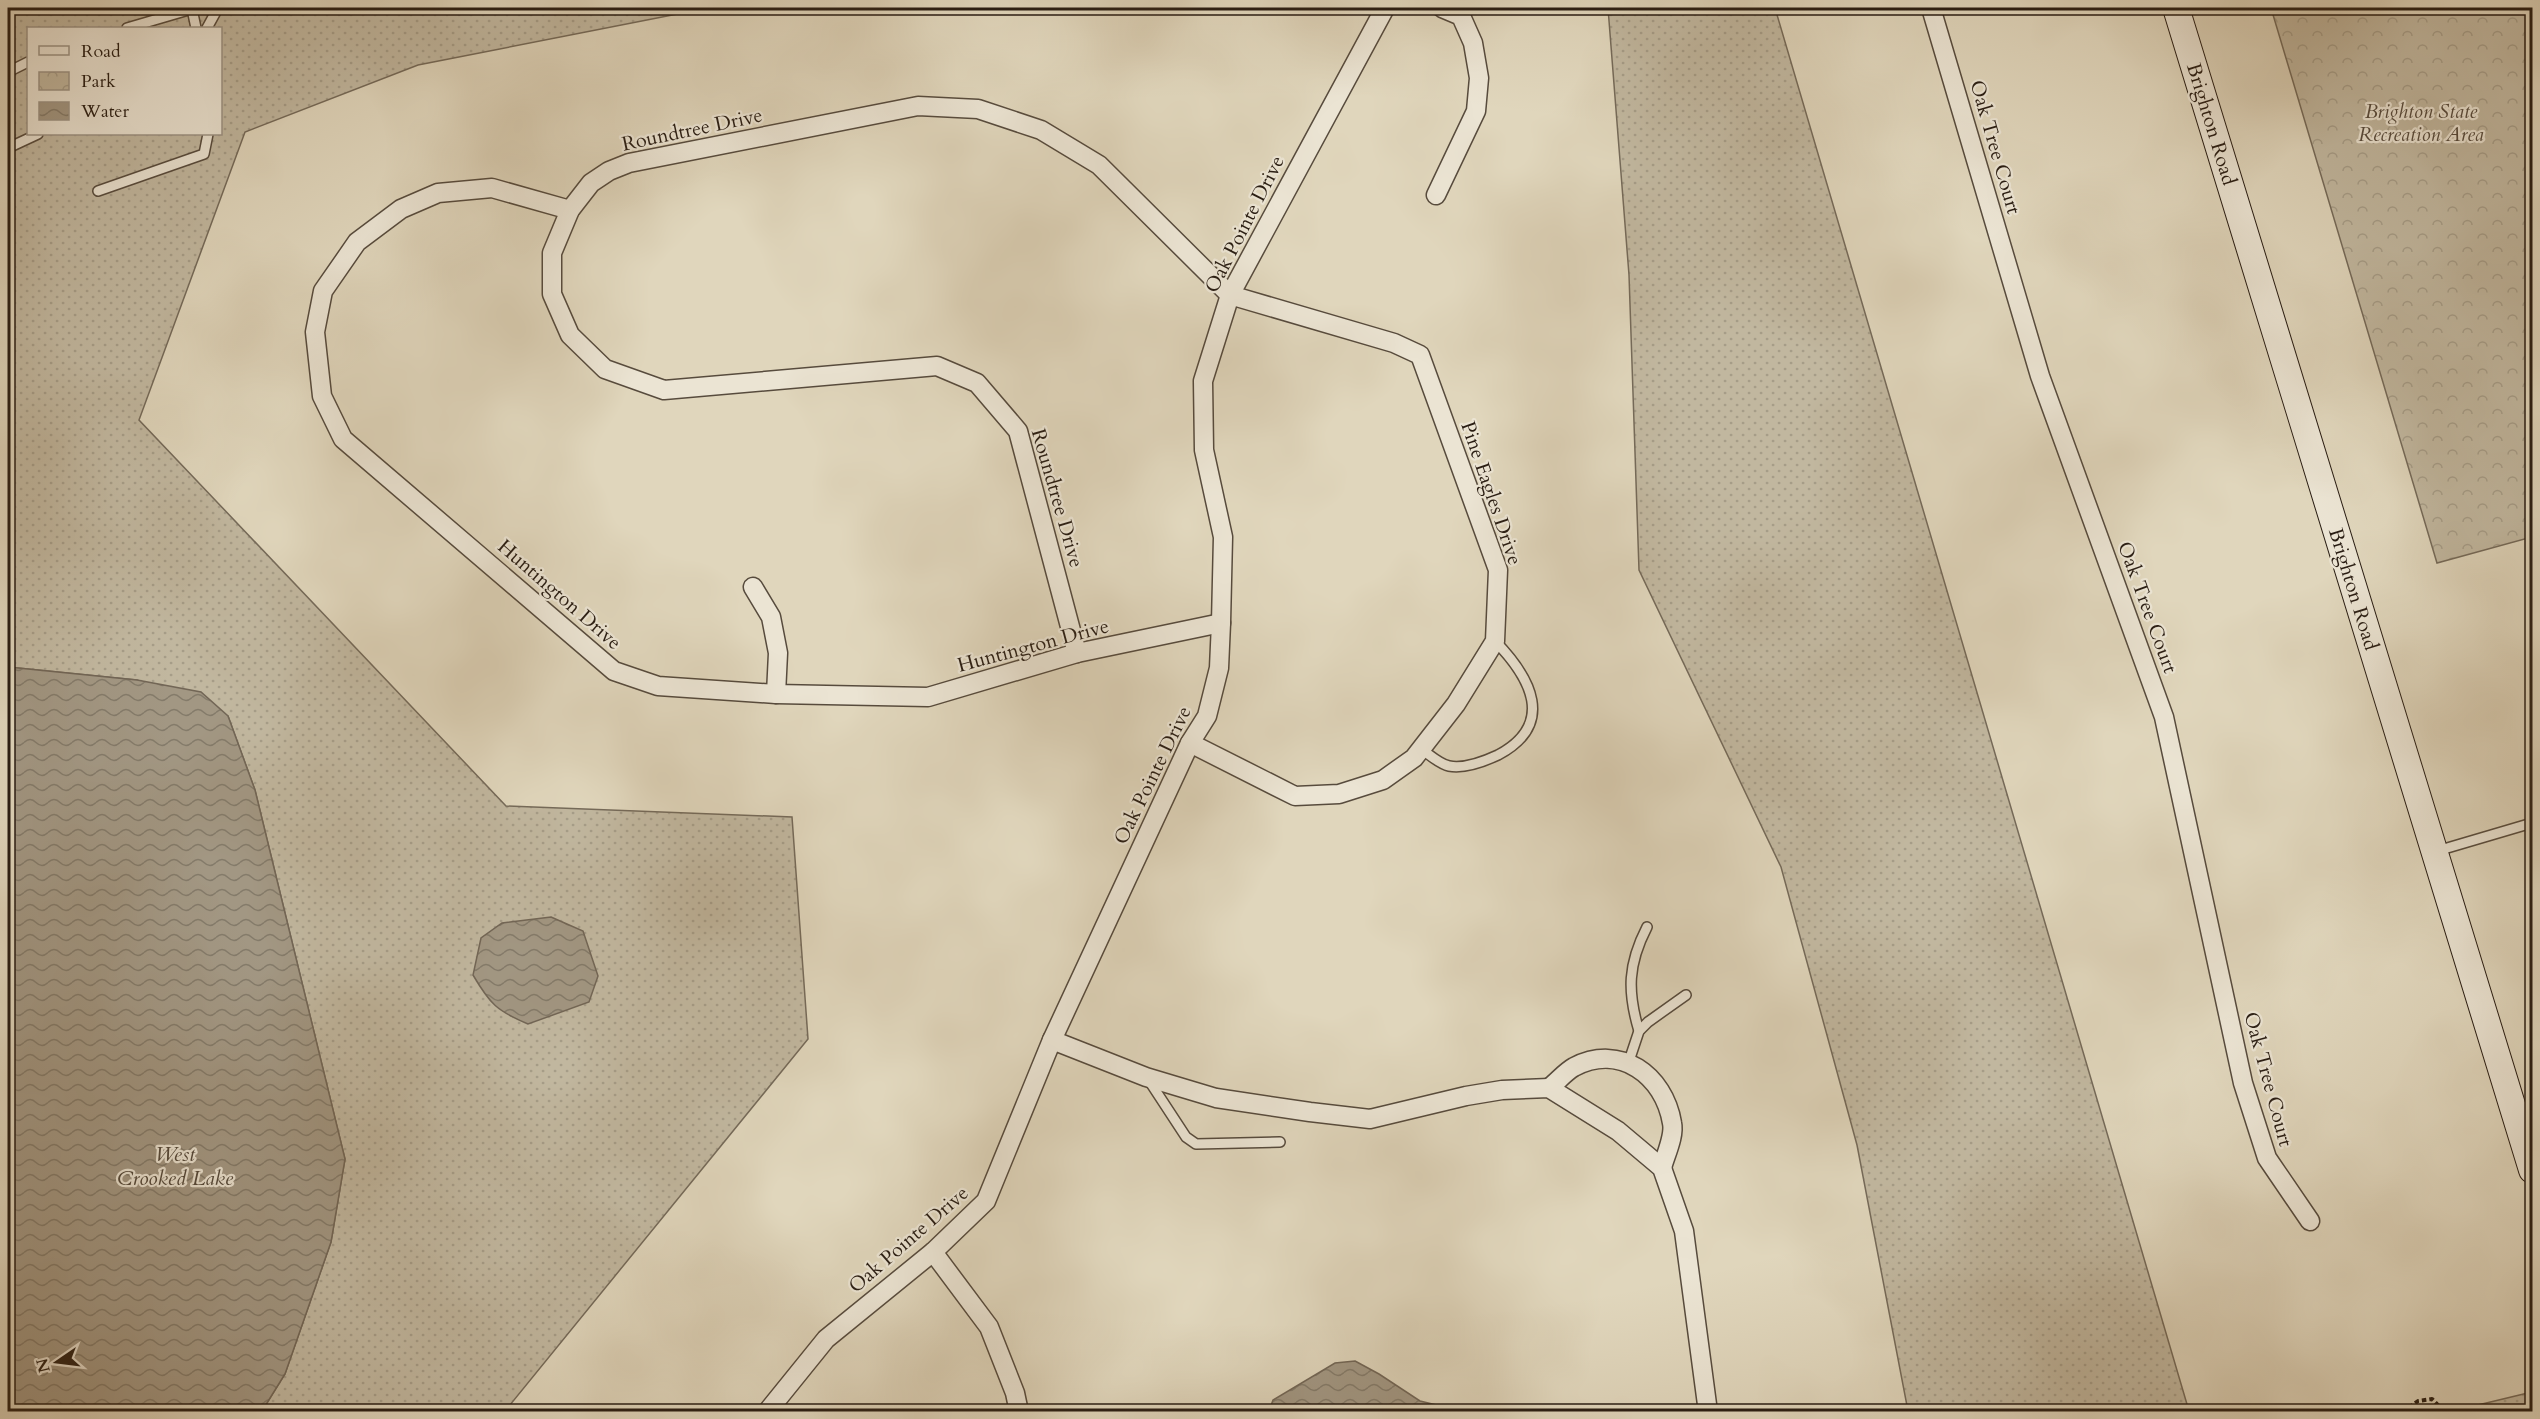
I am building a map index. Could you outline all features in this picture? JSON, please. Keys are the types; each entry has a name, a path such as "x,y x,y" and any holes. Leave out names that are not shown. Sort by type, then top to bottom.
{"street":[{"name":"Oak Pointe Drive","path":"767,1412 826,1339 933,1251 987,1201 1052,1040 1190,742 1207,716 1219,668 1223,537 1204,450 1203,381 1230,295 1385,8"},
{"path":"1436,195 1476,111 1479,78 1475,53 1461,16 1442,8"},
{"name":"Oak Tree Court","path":"1931,8 2040,376 2164,717 2246,1094 2267,1158 2310,1221"},
{"name":"Brighton Road","path":"2176,8 2532,1170"},
{"name":"Roundtree Drive","path":"1077,653 1018,431 977,383 937,366 664,390 605,369 570,335 552,294 552,253 570,210 591,183 609,171 629,163 918,106 978,109 1041,130 1099,165 1230,295"},
{"name":"Huntington Drive","path":"570,210 492,188 438,193 401,209 357,242 323,291 315,332 322,396 343,439 615,671 658,686 776,694 928,698 1077,653 1221,623"},
{"name":"Pine Eagles Drive","path":"1190,742 1295,796 1339,794 1383,780 1414,758 1456,704 1495,642 1498,570 1420,356 1394,343 1230,295"},
{"path":"753,587 771,617 778,653 776,694"},
{"path":"1052,1040 1146,1077 1216,1098 1370,1119 1466,1095 1502,1090 1549,1088 1618,1131 1662,1168 1684,1232 1708,1412"},
{"path":"1549,1088 1574,1067 1609,1057 1643,1069 1662,1091 1673,1125 1662,1168"},
{"path":"933,1251 989,1327 1015,1393 1019,1412"}],"lane":[{"path":"208,27 218,8"},
{"path":"130,27 192,9 196,27"},
{"path":"8,72 27,62"},
{"path":"8,148 36,135"},
{"path":"98,191 204,154 208,135"},
{"path":"1421,748 1446,766 1464,767 1487,760 1509,748 1526,731 1531,718 1532,698 1523,674 1495,642"},
{"path":"2435,852 2532,823"},
{"path":"1639,1031 1634,1016 1631,979 1633,958 1647,927"},
{"path":"1628,1064 1639,1031 1686,995"},
{"path":"1146,1077 1185,1137 1196,1144 1280,1142"}],"path":[{"path":"2403,1412 2418,1401 2432,1399 2439,1406 2438,1412"}],"green space":[{"path":"8,8 708,8 418,65 245,132 139,420 506,806 792,817 808,1039 505,1411 262,1411 285,1374 331,1242 345,1159 255,790 228,716 137,680 8,667"},
{"path":"1608,8 1775,8 2189,1411 1908,1411 1857,1145 1781,867 1639,570 1629,275"},
{"name":"Brighton State Recreation Area","path":"2271,8 2532,8 2532,537 2437,563"},
{"path":"2532,1392 2532,1411 2453,1411"}],"water":[{"name":"West Crooked Lake","path":"8,667 137,680 201,692 228,716 255,790 345,1159 331,1242 285,1374 262,1411 8,1411"},
{"path":"551,917 583,931 598,976 589,1002 528,1024 495,1005 473,975 481,938 502,923"},
{"path":"1355,1361 1420,1401 1461,1411 1269,1411 1273,1400 1335,1363"}]}
